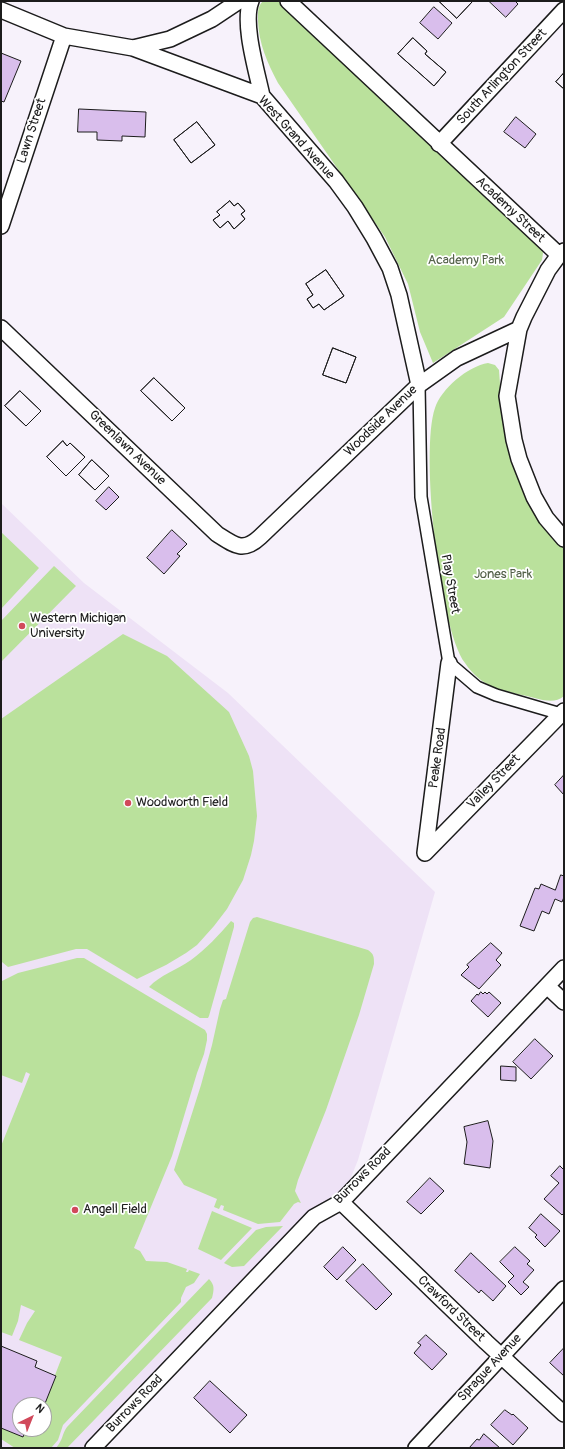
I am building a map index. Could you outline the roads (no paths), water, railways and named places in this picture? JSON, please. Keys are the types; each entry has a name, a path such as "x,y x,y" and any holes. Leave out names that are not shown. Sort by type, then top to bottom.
{"street":[{"path":"133,48 170,39 212,19 239,1"},
{"path":"250,1 248,7 248,27 262,96"},
{"name":"Academy Street","path":"288,1 439,144 562,253 548,270 532,299 519,329 507,396 514,440 519,459 534,497 546,518 564,539"},
{"name":"West Grand Avenue","path":"1,10 64,36 133,48 262,96 336,181 356,207 374,238 390,268 399,295 418,385"},
{"name":"South Arlington Street","path":"439,144 564,10"},
{"name":"Lawn Street","path":"1,226 64,36"},
{"name":"Greenlawn Avenue","path":"1,328 217,534 233,545 244,546 253,544 260,537"},
{"name":"Woodside Avenue","path":"260,537 418,385 457,358 519,329"},
{"name":"Play Street","path":"418,385 421,497 449,663"},
{"path":"449,663 477,687 496,695 563,714"},
{"name":"Peake Road","path":"425,853 449,663"},
{"name":"Valley Street","path":"425,853 563,714"},
{"name":"Burrows Road","path":"93,1448 314,1217 341,1202 564,968"},
{"path":"547,986 564,1002"},
{"name":"Crawford Street","path":"341,1202 501,1356 564,1414"},
{"name":"Sprague Avenue","path":"416,1448 564,1289"}],"place":[{"name":"Western Michigan University","path":"22,626"},
{"name":"Woodworth Field","path":"128,803"},
{"name":"Angell Field","path":"75,1210"}],"park label":[{"name":"Academy Park","path":"466,261"},
{"name":"Jones Park","path":"503,575"}]}
